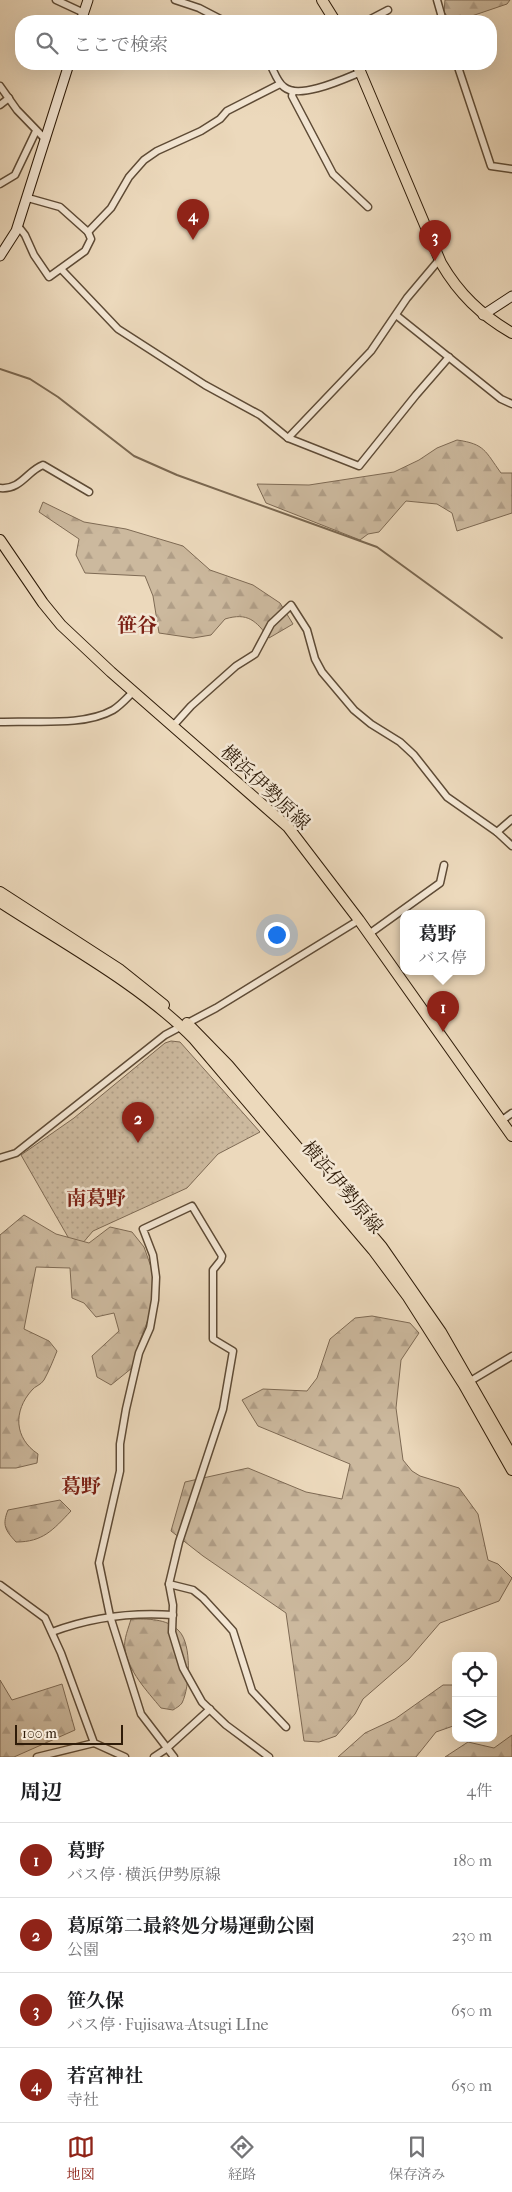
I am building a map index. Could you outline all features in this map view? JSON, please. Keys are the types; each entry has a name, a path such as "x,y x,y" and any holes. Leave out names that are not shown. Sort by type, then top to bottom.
{"main road":[{"path":"322,0 331,15"},
{"path":"360,70 439,260 456,288 483,315 512,333"},
{"name":"横浜伊勢原線","path":"0,540 60,625 133,692 288,827 359,920 512,1136"},
{"name":"横浜伊勢原線","path":"0,892 119,969 184,1024 373,1250 467,1383 512,1456"},
{"name":"横浜伊勢原線","path":"0,902 184,1024"},
{"name":"横浜伊勢原線","path":"467,1383 512,1470"}],"street":[{"path":"56,0 80,15"},
{"path":"84,15 88,0"},
{"path":"175,0 212,15"},
{"path":"437,0 441,15"},
{"path":"378,15 388,10"},
{"path":"0,256 11,242 18,226 67,70"},
{"path":"273,70 280,84 293,91 311,90 355,70"},
{"path":"459,70 491,166 512,168"},
{"path":"88,232 111,208 129,177 144,160 201,131 220,120 227,111 280,84"},
{"path":"0,86 36,131 46,140"},
{"path":"293,91 292,96 333,174 368,207"},
{"path":"0,105 9,98"},
{"path":"0,184 14,175 36,131"},
{"path":"18,226 49,277 85,251 91,239 88,232 60,207 28,198"},
{"path":"288,438 371,351 396,315 439,260"},
{"path":"61,269 118,329 205,385 260,415 288,438 359,466 449,357"},
{"path":"483,315 512,296"},
{"path":"396,315 501,398 512,404"},
{"path":"0,488 6,488 23,482 38,467 43,465 89,492"},
{"path":"172,726 191,706 236,666 255,654 272,624 291,605 307,630 315,659 322,672 354,710 371,724 400,742 414,755 447,796 497,832 512,846"},
{"path":"0,722 61,722 86,718 113,710 133,692"},
{"path":"497,832 512,819"},
{"path":"402,910 440,883 444,865"},
{"path":"369,934 400,912"},
{"path":"0,1158 16,1153 165,1035 216,1008 359,920"},
{"path":"501,1121 512,1113"},
{"path":"174,1757 141,1714 110,1616 99,1563 120,1471 120,1444 126,1409 139,1353 150,1328 155,1300 156,1278 153,1255 143,1229 192,1206 222,1256 213,1270 213,1340 233,1351 223,1409 179,1542 169,1584 173,1605 173,1639 183,1668 196,1693 226,1725 269,1757"},
{"path":"467,1383 512,1356"},
{"path":"169,1584 193,1590 204,1598 225,1622 232,1631 252,1691 286,1727"},
{"path":"0,1585 45,1618 94,1743"},
{"path":"52,1632 75,1624 110,1616 127,1614 173,1615"},
{"path":"154,1757 166,1749 210,1709"},
{"path":"37,1757 94,1743 125,1757"}],"green space":[{"path":"445,0 510,0 507,4 475,15 446,15 444,12"},
{"path":"457,440 479,446 501,473 512,473 512,513 457,531 452,513 437,504 406,501 379,532 368,534 360,540 266,503 257,484 309,485 394,472 419,460 437,448"},
{"path":"43,502 84,522 126,529 183,546 210,570 253,585 280,603 293,624 269,638 260,627 246,617 225,619 211,635 193,638 159,633 153,596 145,576 85,573 76,555 79,539 39,512"},
{"path":"171,1041 180,1042 260,1132 218,1154 187,1188 93,1231 76,1251 21,1155 74,1118 165,1043"},
{"path":"24,1215 56,1234 89,1243 110,1227 132,1232 144,1247 156,1281 151,1312 132,1368 111,1385 97,1377 92,1356 119,1331 114,1313 96,1317 84,1303 72,1298 70,1268 36,1267 24,1329 49,1341 57,1351 44,1380 26,1398 19,1415 19,1424 24,1440 38,1454 37,1463 16,1468 0,1468 0,1235"},
{"path":"372,1316 410,1323 419,1333 401,1360 396,1408 403,1460 412,1471 420,1476 459,1488 478,1514 488,1560 498,1564 512,1578 499,1601 440,1623 409,1659 363,1699 355,1714 336,1736 319,1742 304,1741 286,1613 203,1556 171,1531 185,1482 248,1468 306,1492 342,1499 350,1464 258,1426 242,1400 263,1389 307,1391 317,1378 330,1339 355,1318"},
{"path":"60,1500 71,1511 47,1534 33,1540 16,1542 7,1531 5,1520 8,1510"},
{"path":"131,1619 163,1621 179,1631 183,1637 188,1655 187,1687 182,1703 173,1710 161,1708 130,1665 125,1638"},
{"path":"0,1680 12,1700 62,1684 75,1730 14,1757 0,1757"},
{"path":"443,1685 452,1685 452,1726 436,1732 416,1757 338,1757 365,1733 395,1719"},
{"path":"512,1735 512,1757 445,1757 468,1742 494,1748"}],"waterway":[{"path":"0,369 30,379 58,397 134,456 177,475 377,547 502,638"}],"place":[{"name":"若宮神社","path":"193,240"},
{"name":"笹久保","path":"435,261"},
{"name":"葛野","path":"443,1032"},
{"name":"葛原第二最終処分場運動公園","path":"138,1143"}],"district":[{"name":"笹谷","path":"137,625"},
{"name":"南葛野","path":"96,1198"},
{"name":"葛野","path":"81,1486"}]}
